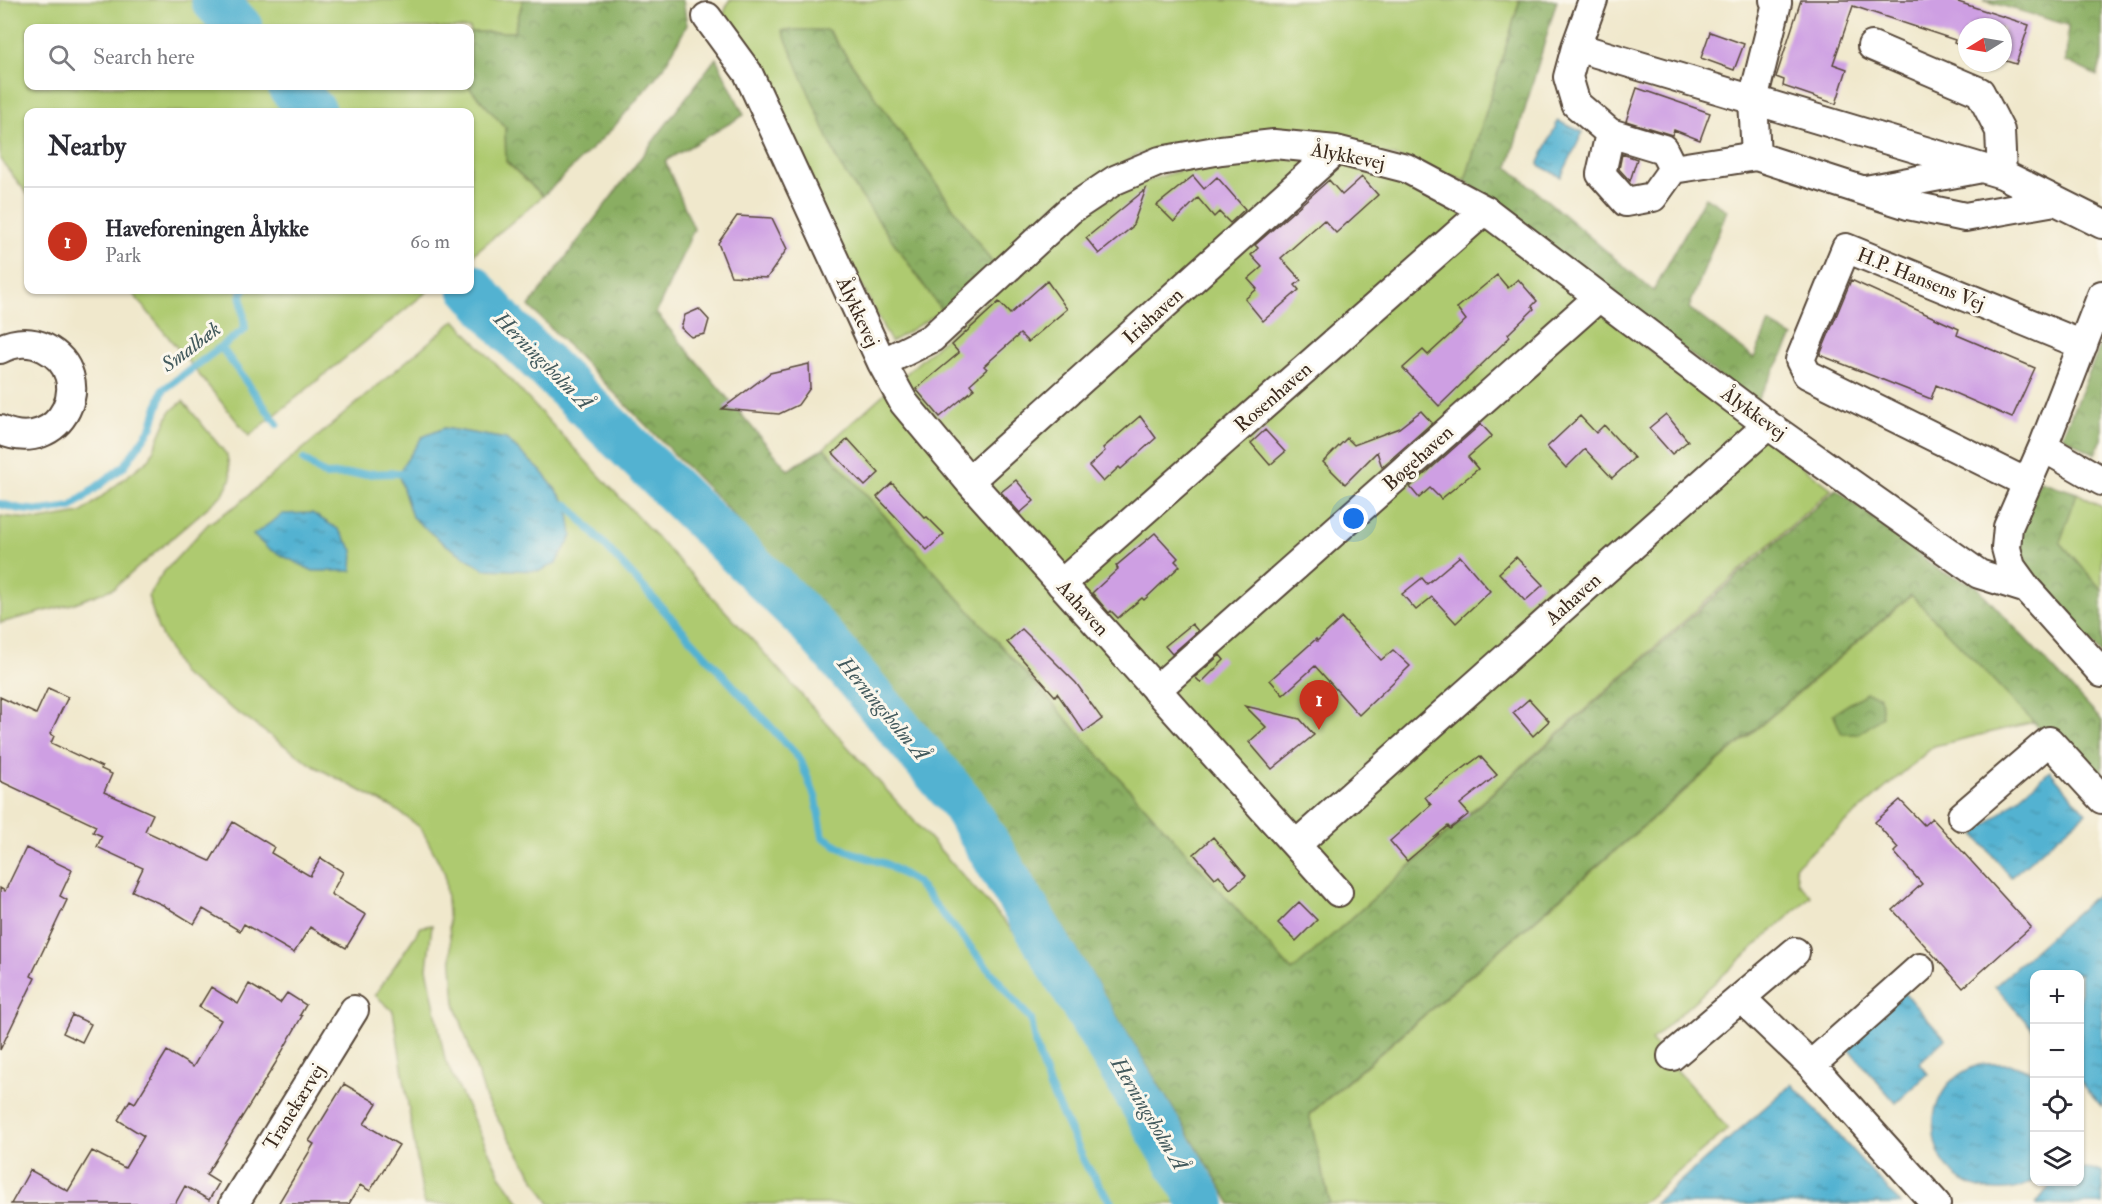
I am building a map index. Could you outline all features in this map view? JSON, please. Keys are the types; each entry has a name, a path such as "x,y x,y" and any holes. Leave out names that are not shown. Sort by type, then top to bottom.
{"street":[{"path":"1593,0 1568,77 1576,104 1610,133 1663,149 1673,169"},
{"path":"1756,156 1752,100 1777,3 1774,0"},
{"name":"Ålykkevej","path":"707,18 748,73 882,363 932,338 1070,210 1115,180 1160,161 1221,150 1274,144 1336,150 1406,168 1485,210 1768,425 1979,574 2028,589"},
{"path":"1872,45 1980,92 2000,131 1992,171"},
{"path":"1576,47 1992,171 2102,224"},
{"path":"1610,133 1600,174 1626,201 1653,197 1673,169 1756,156 1908,205 1965,217 2055,201"},
{"name":"Irishaven","path":"969,481 1336,150"},
{"path":"1863,190 1992,171"},
{"name":"Rosenhaven","path":"1061,584 1485,210"},
{"name":"H.P. Hansens Vej","path":"2026,483 1807,374 1800,360 1846,248 2083,345"},
{"path":"2102,295 2043,447 2008,527 2006,548 2011,567 2102,673"},
{"name":"Bøgehaven","path":"1156,690 1599,297"},
{"path":"0,349 23,342 48,349 65,367 70,379 71,392 65,412 51,428 25,437 11,435 0,430"},
{"name":"Aahaven","path":"882,363 904,403 969,481 1338,892"},
{"name":"Aahaven","path":"1297,844 1768,425"},
{"path":"2043,447 2102,481"},
{"path":"1962,816 2049,741 2102,799"},
{"path":"1672,1056 1795,952"},
{"path":"1811,1065 1920,968"},
{"path":"1741,998 1811,1065 1936,1204"},
{"name":"Tranekærvej","path":"234,1204 354,1010"}],"green space":[{"path":"0,0 523,0 514,32 474,32 474,24 24,24 24,90 472,90 505,127 506,162 543,196 474,254 474,108 24,108 24,190 0,159"},
{"path":"523,0 683,0 687,25 664,67 613,128 543,196 506,161 505,127 472,90 474,90 474,32 514,32"},
{"path":"729,0 1520,0 1465,181 1394,156 1301,138 1138,154 1054,206 993,264 829,31 783,30 840,166 942,311 891,342 723,16"},
{"path":"1520,0 1557,0 1508,167 1653,291 1705,197 1727,210 1689,308 1754,358 1769,323 1793,337 1755,404 1465,181"},
{"path":"1983,0 2102,0 2102,59 2097,76 2066,61 2068,25"},
{"path":"782,30 828,30 993,264 942,311 840,166"},
{"path":"716,58 744,115 665,161 694,229 656,313 788,470 824,448 1292,971 1836,489 1940,571 1974,584 2102,721 2102,793 1911,595 1309,1114 1330,1204 1231,1204 1047,901 909,727 728,509 529,306"},
{"path":"1263,157 1342,162 1410,182 1488,227 1832,489 1292,971 824,448 1081,215 1132,186 1194,166"},
{"path":"133,294 424,294 249,436"},
{"path":"455,320 755,643 1050,973 1179,1204 550,1204 487,1102 455,1003 445,874 421,828 395,809 314,766 182,674 158,629 148,596 162,574 208,524 237,505","holes":["444,428 506,439 541,471 568,505"]},
{"path":"2102,342 2102,439 2095,454 2062,436"},
{"path":"183,401 227,455 231,478 223,494 114,588 72,604 0,623 0,516 40,520 81,513 150,458 170,412"},
{"path":"2040,481 2077,493 2060,542 2102,590 2102,655 2027,572 2018,528"},
{"path":"2077,493 2102,507 2102,590 2060,542"},
{"path":"1912,595 2034,722 1934,746 1795,866 1798,883 1811,896 1651,1040 1728,1129 1641,1204 1330,1204 1309,1115"},
{"path":"1866,693 1880,696 1882,717 1859,734 1842,734 1833,714"},
{"path":"432,925 427,968 445,1060 500,1175 521,1204 424,1204 393,1011 375,995 421,927"}],"water":[{"path":"1558,121 1583,132 1561,177 1538,165"},
{"path":"444,428 506,439 541,471 568,505 572,536 556,563 540,571 484,569 443,543 412,517 398,473 422,437"},
{"path":"312,513 338,529 353,550 352,571 313,571 267,548 253,535 283,514"},
{"path":"2050,771 2086,813 2011,877 1975,835"},
{"path":"2102,890 2102,1107 2084,1086 2084,970 2030,970 2030,1026 1995,986"},
{"path":"1904,993 1945,1039 1919,1063 1928,1074 1896,1103 1846,1046"},
{"path":"2012,1064 2030,1072 2030,1183 2016,1189 1995,1190 1971,1185 1952,1173 1940,1155 1934,1135 1935,1114 1942,1094 1957,1077 1979,1065"},
{"path":"1792,1084 1901,1204 1654,1204"},
{"path":"2084,1169 2102,1171 2102,1204 2036,1204 2051,1186 2084,1186"}],"building":[{"path":"1801,0 1952,0 2007,18 1958,18 1958,45 1954,43 1955,40 1853,6 1833,64 1847,69 1836,104 1783,86 1784,80 1776,77"},
{"path":"2012,19 2029,25 2016,64 2012,63"},
{"path":"1710,32 1744,44 1734,70 1701,58"},
{"path":"1637,88 1710,113 1700,140 1674,130 1672,135 1626,121"},
{"path":"1622,154 1637,159 1630,181 1619,169"},
{"path":"1193,176 1204,189 1217,177 1245,209 1230,223 1219,212 1214,217 1198,198 1174,222 1157,205"},
{"path":"1362,177 1378,195 1336,233 1324,220 1281,258 1301,280 1295,285 1299,290 1263,321 1245,299 1257,289 1248,279 1262,267 1251,255 1258,248 1255,245 1329,180 1342,195"},
{"path":"1146,189 1132,227 1099,254 1086,238"},
{"path":"737,216 772,218 787,249 767,278 731,276 718,243"},
{"path":"1497,275 1508,288 1518,279 1537,301 1532,306 1534,309 1508,334 1510,337 1439,406 1403,368 1423,350 1428,355 1466,320 1457,308"},
{"path":"1851,280 1959,329 1957,335 2035,368 2012,418 1936,385 1931,399 1820,355"},
{"path":"1047,281 1067,309 1028,342 1020,334 984,366 987,369 970,384 974,389 940,417 916,389 959,353 952,345 999,302 1010,314"},
{"path":"699,309 709,320 705,334 691,337 681,328 685,315"},
{"path":"809,364 810,388 798,405 779,414 722,409 770,373"},
{"path":"1421,411 1432,423 1382,467 1377,452 1345,484 1323,462 1347,438 1354,445 1399,428"},
{"path":"1666,414 1688,441 1672,454 1649,428"},
{"path":"1140,416 1156,438 1103,482 1089,466 1105,451 1103,448"},
{"path":"1580,416 1596,433 1604,425 1634,458 1612,478 1585,449 1566,468 1547,447"},
{"path":"1481,424 1492,436 1468,457 1478,469 1441,499 1430,488 1419,498 1410,487"},
{"path":"1265,430 1285,452 1270,465 1251,443"},
{"path":"848,439 879,473 865,486 833,453"},
{"path":"1016,480 1034,501 1020,513 1001,492"},
{"path":"892,483 925,518 927,517 944,534 927,550 877,497"},
{"path":"1155,533 1178,558 1175,561 1180,566 1144,600 1142,598 1118,618 1111,611 1109,613 1092,593 1118,569 1116,566"},
{"path":"1460,556 1490,591 1456,623 1432,597 1416,610 1402,594 1422,578 1427,584"},
{"path":"1516,557 1543,585 1525,601 1499,573"},
{"path":"1342,618 1381,660 1393,650 1410,666 1359,715 1315,666 1283,695 1270,680"},
{"path":"1192,624 1198,631 1172,654 1165,646"},
{"path":"1022,629 1076,683 1102,719 1084,732 1057,693 1055,696 1007,642"},
{"path":"1220,655 1224,660 1201,683 1195,677"},
{"path":"48,688 68,697 50,734 54,736 51,743 112,774 104,792 153,814 145,831 210,861 233,822 274,847 271,853 310,876 321,858 343,872 331,894 366,915 346,948 310,927 294,953 244,924 240,931 203,909 194,924 163,905 132,891 143,868 97,847 102,836 93,832 96,826 0,781 0,697 36,714"},
{"path":"1529,699 1549,721 1533,736 1513,713"},
{"path":"1245,706 1300,719 1314,735 1272,769 1249,742 1266,727"},
{"path":"1480,756 1497,775 1460,804 1469,814 1450,829 1448,826 1407,861 1390,841 1431,805 1425,797"},
{"path":"1900,800 1924,825 1932,818 2031,927 1963,988 1893,910 1922,884 1894,852 1898,848 1875,822"},
{"path":"1213,837 1246,876 1230,889 1219,875 1215,878 1194,854"},
{"path":"26,848 72,870 60,896 67,900 31,976 35,978 0,1050 0,888 5,891"},
{"path":"1299,902 1317,920 1296,941 1278,923"},
{"path":"249,984 280,1003 287,993 306,1005 275,1064 206,1175 219,1183 209,1200 185,1186 175,1204 11,1204 30,1170 68,1191 92,1151 125,1168 144,1136 118,1120 130,1100 135,1103 167,1051 193,1067 221,1020 199,1007 211,987 238,1004"},
{"path":"72,1015 91,1024 82,1042 63,1033"},
{"path":"344,1084 377,1103 364,1124 399,1145 370,1191 360,1185 349,1204 278,1204 314,1144 309,1141"}],"waterway":[{"name":"Herningsholm Å","path":"214,0 236,24"},
{"name":"Herningsholm Å","path":"294,90 310,108"},
{"name":"Herningsholm Å","path":"474,291 507,328 808,621 963,804 1203,1204"},
{"name":"Smalbæk","path":"0,504 42,511 71,507 124,466 151,428 163,390 245,329 241,294"},
{"path":"221,347 277,424"},
{"path":"304,460 325,475 398,473 407,475"},
{"path":"560,504 568,505 800,759 816,799 823,837 847,851 886,864 916,882 1031,1020 1036,1047 1049,1086 1086,1165 1112,1204"}],"place":[{"name":"Haveforeningen Ålykke","path":"1319,730"}]}
